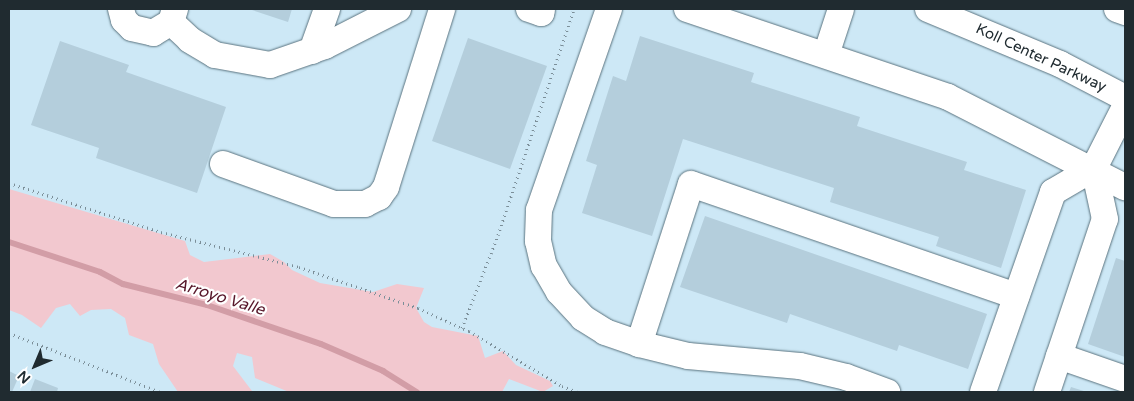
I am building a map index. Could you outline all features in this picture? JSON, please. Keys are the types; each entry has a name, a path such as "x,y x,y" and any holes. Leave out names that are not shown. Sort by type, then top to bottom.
{"street":[{"path":"121,9 124,20 142,33 163,29 173,15 190,40 215,55 242,62 270,65 312,51 398,9"},
{"path":"312,51 327,9"},
{"path":"223,164 334,204 365,204 378,197 386,187 442,9"},
{"path":"529,9 541,13 542,9"},
{"path":"609,9 539,210 538,241 544,266 559,292 583,318 605,332 639,344 688,356 800,366 846,377 887,392"},
{"path":"687,9 948,97 1094,168 1125,187"},
{"path":"826,55 841,9"},
{"name":"Koll Center Parkway","path":"928,9 1060,64 1125,98"},
{"path":"1117,9 1125,12"},
{"path":"983,392 1053,192 1094,168 1125,107"},
{"path":"1047,392 1105,220 1094,168"},
{"path":"639,344 691,184 1016,296"},
{"path":"1059,356 1125,379"}],"path":[{"path":"462,328 498,235 574,9"},
{"path":"9,182 161,232 299,267 418,308 462,328 562,386 578,392"},
{"path":"9,333 160,392"}],"shaded area":[{"path":"9,189 185,241 190,255 204,262 270,254 284,262 292,270 320,283 373,292 397,284 424,288 416,308 424,322 432,327 478,336 485,358 503,351 516,365 550,381 553,386 543,392 509,379 502,392 289,392 255,378 252,357 237,353 233,366 252,391 178,392 159,364 153,344 129,335 125,318 111,309 91,310 80,316 70,304 56,308 41,328 22,315 9,310"}],"building":[{"path":"249,9 292,9 288,22"},
{"path":"640,36 754,73 751,82 860,117 857,126 967,162 964,170 1026,190 1001,268 936,246 939,237 830,202 834,188 683,139 652,236 582,213 597,165 586,161 613,76 626,81"},
{"path":"468,38 547,66 510,169 432,141"},
{"path":"60,41 129,65 126,72 226,107 197,193 96,158 99,148 31,125"},
{"path":"705,216 987,314 968,369 899,345 897,351 790,314 787,323 680,287"},
{"path":"1116,258 1125,261 1125,357 1088,344"},
{"path":"9,371 19,376 12,392 9,392"},
{"path":"35,379 58,388 57,392 30,392"},
{"path":"1071,387 1087,392 1069,392"}],"waterway":[{"name":"Arroyo Valle","path":"9,242 100,272 123,284 207,305 321,344 383,371 417,392"}]}
